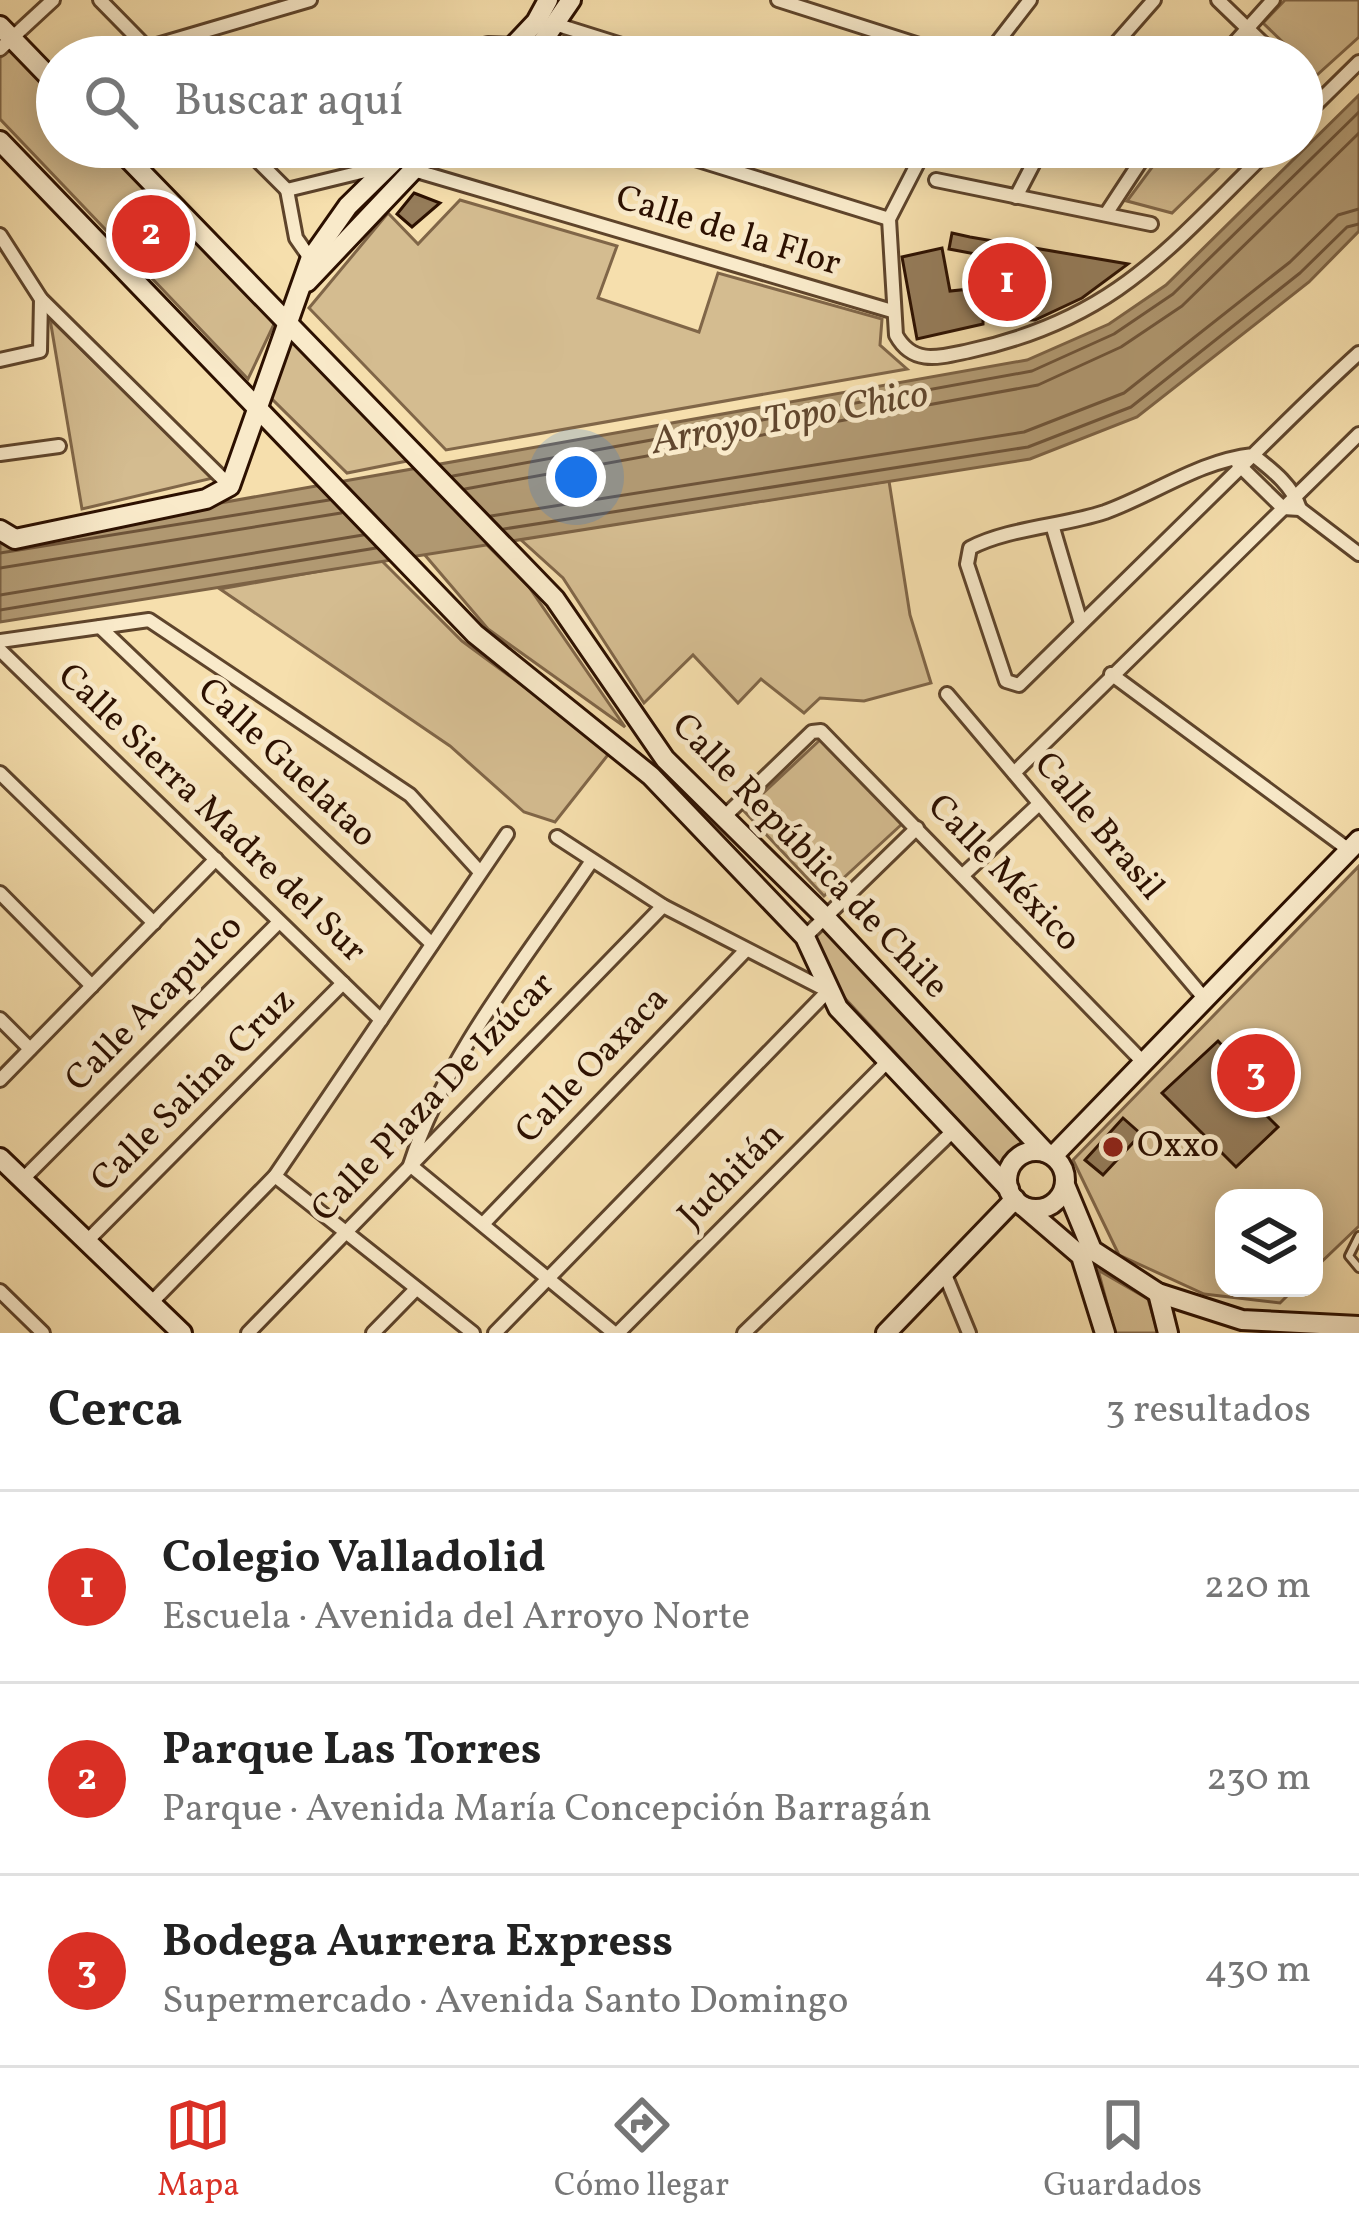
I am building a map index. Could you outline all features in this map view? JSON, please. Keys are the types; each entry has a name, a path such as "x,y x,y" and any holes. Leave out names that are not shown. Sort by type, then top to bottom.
{"street":[{"path":"36,66 4,38 53,0"},
{"path":"100,0 135,36"},
{"path":"200,36 310,0"},
{"path":"520,36 548,0"},
{"path":"550,36 571,0"},
{"path":"778,0 891,36"},
{"path":"1002,36 1030,0"},
{"path":"1122,36 1154,0"},
{"path":"1218,0 1254,36"},
{"path":"1240,36 1273,0"},
{"path":"558,26 591,36"},
{"path":"1323,97 1359,62"},
{"name":"Calle República de Chile","path":"0,141 497,656 628,753 805,937 827,991 1015,1197 1086,1253 1158,1293 1242,1319 1359,1325"},
{"name":"Calle República de Chile","path":"137,168 498,538 566,614 649,741 825,917 1049,1154"},
{"path":"265,168 287,190 296,238 317,265"},
{"path":"287,190 372,168"},
{"path":"5,537 206,499 230,486 307,282 348,206 384,168"},
{"path":"406,168 410,169"},
{"path":"724,168 890,219"},
{"path":"916,168 890,219 892,311 903,348 923,358 1027,338 1083,315 1125,288 1251,168"},
{"path":"1016,197 1031,168"},
{"path":"1106,214 1136,168"},
{"path":"317,265 410,169"},
{"name":"Calle de la Flor","path":"410,169 892,311"},
{"path":"936,180 1151,224"},
{"path":"0,236 41,299 230,486"},
{"path":"0,270 19,267"},
{"path":"0,360 41,349 41,299"},
{"path":"1238,463 1019,685 1009,684 967,552 977,544 1053,528 1238,463 1253,455 1359,353"},
{"path":"1014,773 1359,434"},
{"path":"0,454 58,446"},
{"path":"1253,455 1296,494 1300,509"},
{"path":"1238,463 1283,508 1300,509 1359,554"},
{"path":"1053,528 1081,623"},
{"path":"0,645 149,620 410,795 480,872"},
{"name":"Calle Guelatao","path":"100,627 431,944"},
{"name":"Calle Sierra Madre del Sur","path":"0,645 381,1020"},
{"path":"1049,1154 1354,845 1111,674"},
{"name":"Calle Brasil","path":"947,694 1204,998"},
{"name":"Calle México","path":"724,817 818,730 1142,1061"},
{"path":"0,773 154,923"},
{"path":"963,875 1039,804"},
{"path":"805,937 916,828"},
{"path":"151,1303 275,1176 507,834"},
{"path":"495,1333 827,991 664,906 557,837"},
{"path":"0,1080 216,859"},
{"path":"591,862 427,1113 410,1166 616,1333"},
{"path":"0,893 92,986"},
{"name":"Calle Plaza De Izúcar","path":"248,1333 664,906"},
{"name":"Calle Acapulco","path":"22,1180 279,922"},
{"name":"Calle Oaxaca","path":"483,1224 746,950"},
{"name":"Calle Salina Cruz","path":"87,1240 343,983"},
{"path":"0,1018 31,1049"},
{"name":"Juchitán","path":"616,1333 888,1061"},
{"path":"744,1333 954,1130"},
{"path":"886,1333 1015,1197 1012,1163 1028,1152 1049,1154 1063,1168 1105,1333"},
{"path":"0,1158 182,1333"},
{"path":"275,1176 342,1234 472,1333"},
{"path":"1015,1197 1036,1209 1052,1204 1065,1185"},
{"path":"944,1272 969,1333"},
{"path":"373,1333 415,1290"},
{"path":"0,1291 43,1333"},
{"path":"1158,1293 1168,1333"}],"lane":[{"path":"1359,1236 1349,1256 1359,1268"}],"shaded area":[{"path":"1285,0 1359,0 1359,37 1323,70 1323,36 1276,36 1263,23"},
{"path":"13,45 36,69 36,157 0,119 0,58"},
{"path":"47,168 130,168 276,320 248,379"},
{"path":"1151,168 1218,168 1172,213 1127,201"},
{"path":"460,200 617,246 598,298 699,332 718,273 882,319 880,345 907,369 446,450 309,308 388,213 418,244"},
{"path":"50,319 213,478 82,509"},
{"path":"291,335 407,461 347,473 271,398"},
{"path":"889,481 910,615 931,683 864,701 820,698 804,713 761,679 738,703 693,655 644,703 563,578 520,539"},
{"path":"481,539 529,587 625,727 488,629 424,554"},
{"path":"381,560 462,641 611,751 555,822 524,812 450,746 220,589"},
{"path":"821,739 902,824 824,896 744,811"},
{"path":"1359,866 1359,1226 1323,1260 1323,1189 1215,1189 1215,1295 1204,1294 1119,1255 1073,1160"},
{"path":"823,928 1025,1142 1002,1168 828,980 815,935"},
{"path":"1098,1270 1148,1299 1158,1333 1115,1333"},
{"path":"1229,1297 1286,1297 1280,1303"}],"water":[{"name":"Arroyo Topo Chico","path":"1359,95 1359,231 1309,282 1137,417 1030,459 0,622 0,542 1027,360 1109,324 1166,285 1285,168 1323,168 1323,130"}],"building":[{"path":"414,193 440,203 412,227 397,214"},
{"path":"952,233 1128,264 1082,298 1035,320 983,319 983,324 917,339 902,257 942,248 950,291 1029,283 1028,264 949,249"},
{"path":"1218,1041 1275,1101 1264,1113 1278,1127 1236,1167 1162,1093"},
{"name":"Oxxo","path":"1123,1118 1141,1134 1103,1175 1085,1160"}],"place":[{"name":"Parque Las Torres","path":"151,234"},
{"name":"Colegio Valladolid","path":"1007,282"},
{"name":"Bodega Aurrera Express","path":"1256,1073"},
{"name":"Oxxo","path":"1113,1147"}]}
